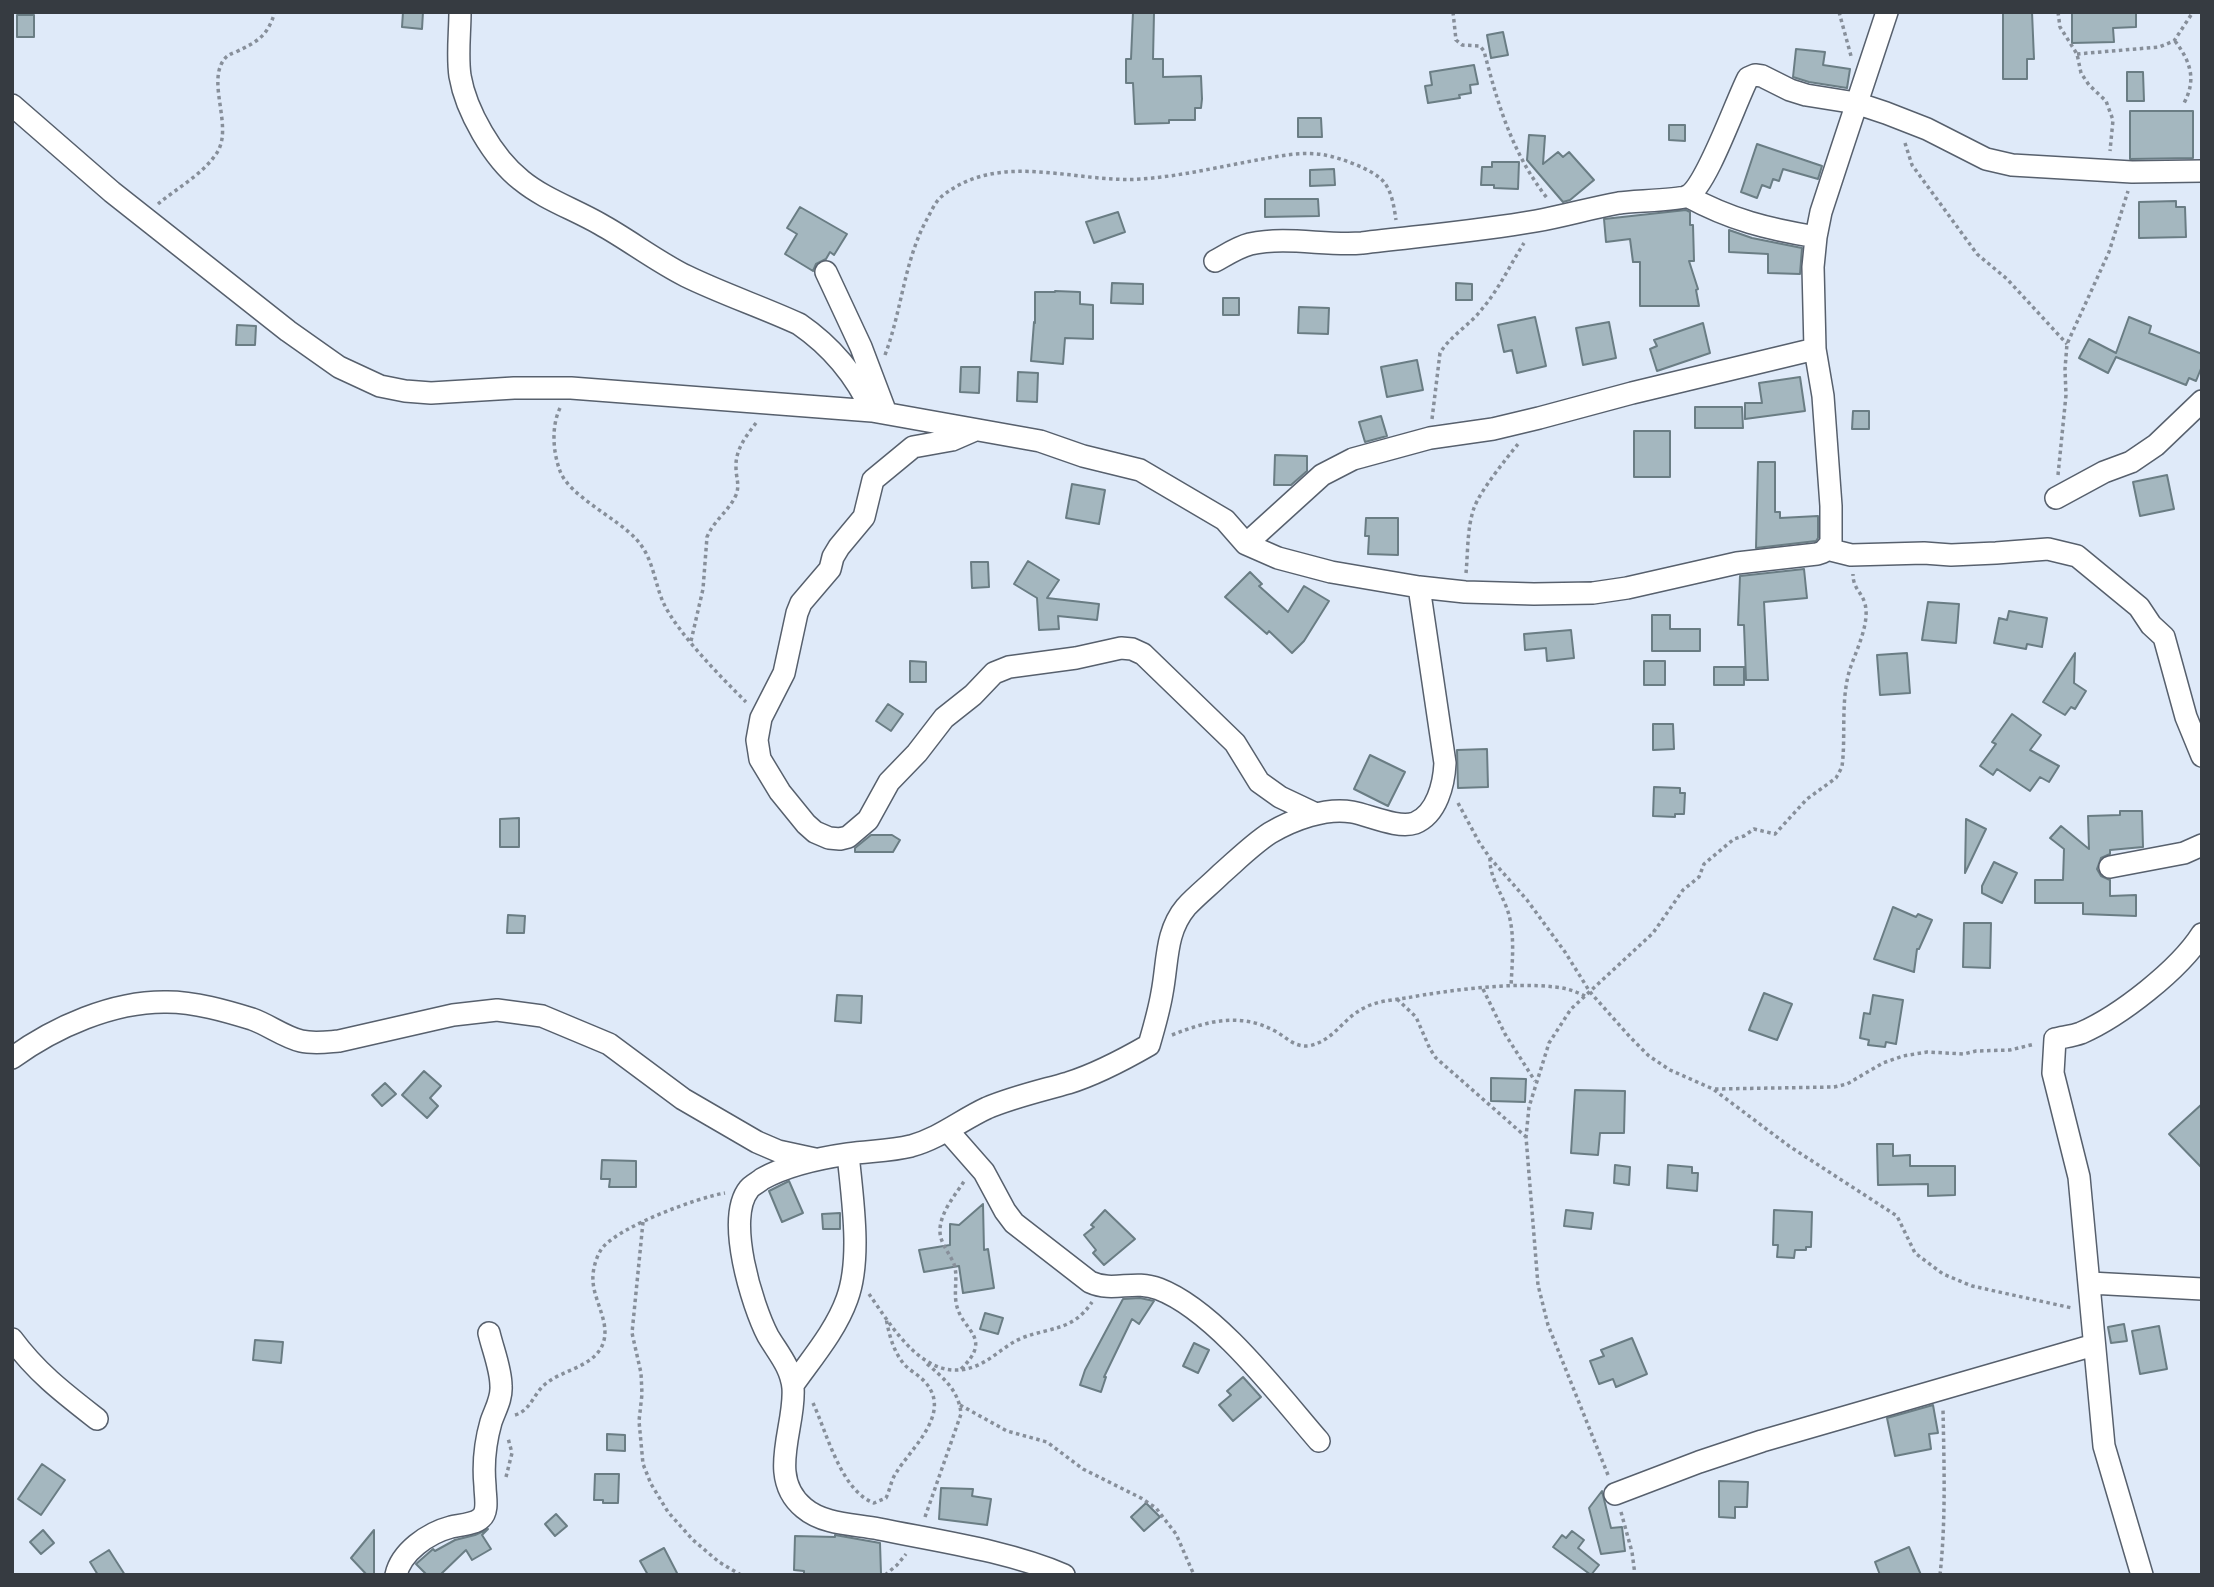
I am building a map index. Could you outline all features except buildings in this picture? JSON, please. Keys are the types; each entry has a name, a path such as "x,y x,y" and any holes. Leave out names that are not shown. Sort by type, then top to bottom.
{"street":[{"path":"460,12 460,75 465,95 474,118 491,145 520,180 598,222 685,275 799,324 814,334 848,370 865,397 879,412"},
{"path":"12,105 143,217 288,331 339,366 380,386 431,393 571,388 879,412 1040,441 1083,456 1140,470 1225,520 1246,544 1303,566 1381,582 1465,592 1593,593 1737,563 1818,554 1828,549 1831,543 1831,506 1824,396 1815,349 1816,237 1887,12"},
{"path":"1687,196 1694,190 1710,163 1748,78 1755,75 1807,95 1859,96 1986,159 2036,167 2107,171 2202,171"},
{"path":"1215,261 1247,244 1270,241 1347,244 1398,239 1538,221 1597,207 1687,196 1751,225 1816,237"},
{"path":"826,272 874,379 879,412"},
{"path":"1246,544 1322,475 1353,459 1430,438 1493,429 1815,349"},
{"path":"2056,498 2104,472 2132,462 2157,445 2202,401"},
{"path":"975,430 952,440 913,447 873,480 864,517 839,547 830,569 801,603 797,612 784,673 761,718 757,740 760,759 779,792 806,824 815,832 840,839 868,820 889,782 917,753 944,718 973,695 994,673 1009,667 1076,658 1111,649 1132,649 1143,654 1235,743 1259,782 1280,797 1316,814"},
{"path":"1828,549 1851,555 1996,554 2048,549 2077,556 2139,607 2151,625 2164,637 2186,717 2202,756"},
{"path":"798,1378 768,1335 744,1273 740,1220 742,1203 750,1188 782,1171 821,1160 909,1146 933,1139 984,1109 1020,1095 1107,1069 1149,1045 1163,992 1171,935 1176,921 1204,890 1268,834 1316,814 1350,811 1381,820 1414,823 1430,810 1444,776 1444,753 1419,587"},
{"path":"2110,867 2185,853 2202,845"},
{"path":"2142,1575 2104,1446 2079,1177 2053,1073 2055,1039 2078,1034 2104,1021 2164,976 2202,934"},
{"path":"12,1058 34,1042 71,1025 106,1012 154,1003 168,1002 234,1014 265,1024 301,1041 319,1043 453,1016 497,1010 542,1016 588,1034 609,1044 683,1099 734,1130 778,1151 821,1160"},
{"path":"948,1131 984,1172 1014,1223 1090,1282 1102,1287 1140,1283 1162,1290 1182,1301 1214,1326 1244,1355 1319,1441"},
{"path":"848,1154 854,1223 853,1269 848,1298 837,1321 798,1378 785,1454 785,1474 789,1489 803,1508 827,1521 988,1552 1064,1575"},
{"path":"2090,1283 2202,1289"},
{"path":"396,1575 399,1563 410,1550 447,1528 479,1520 484,1515 485,1447 500,1401 502,1385 489,1333"},
{"path":"12,1339 29,1362 97,1419"},
{"path":"1615,1494 1762,1441 2094,1345"}],"path":[{"path":"143,217 216,153 221,140 221,64 225,57 264,36 275,12"},
{"path":"1453,12 1456,40 1462,45 1475,45 1484,51 1504,125 1526,167 1562,216"},
{"path":"1839,12 1859,96"},
{"path":"2058,12 2060,27 2077,54 2081,73 2106,101 2113,120 2107,171"},
{"path":"2077,54 2159,47 2175,41 2193,12"},
{"path":"2175,41 2190,67 2190,92 2184,103"},
{"path":"1899,136 1907,146 1912,165 1977,254 2007,279 2067,344"},
{"path":"874,379 891,339 915,241 929,215 939,199 956,188 993,174 1009,171 1140,179 1172,176 1283,156 1324,155 1355,164 1381,178 1393,203 1398,239"},
{"path":"2056,498 2066,395 2067,344 2109,252 2132,172"},
{"path":"1430,438 1440,353 1484,307 1538,221"},
{"path":"571,388 555,421 555,445 561,472 569,485 582,497 600,508 636,538 652,564 663,602 672,618 761,718"},
{"path":"691,641 704,589 710,529 734,500 737,492 736,465 741,445 772,402"},
{"path":"1465,592 1468,537 1475,506 1481,494 1539,418"},
{"path":"1635,1575 1627,1530 1615,1494 1548,1325 1538,1284 1525,1137 1529,1107 1549,1042 1558,1026 1571,1009 1653,933 1683,890 1699,877 1704,864 1734,839 1744,836 1754,828 1775,834 1807,800 1836,778 1842,767 1845,695 1850,669 1864,635 1865,604 1853,584 1851,555"},
{"path":"1444,776 1490,858 1527,900 1590,992 1649,1056 1670,1070 1713,1089 1789,1146 1897,1216 1915,1253 1943,1273 1972,1286 2093,1312"},
{"path":"1490,858 1490,868 1510,918 1511,987"},
{"path":"1149,1045 1175,1034 1227,1020 1244,1020 1259,1024 1303,1046 1317,1044 1362,1009 1377,1003 1430,993 1554,987 1585,996"},
{"path":"1483,989 1505,1034 1535,1082"},
{"path":"1397,999 1416,1017 1436,1058 1525,1137"},
{"path":"1713,1089 1834,1087 1847,1084 1882,1063 1903,1056 1927,1052 1964,1054 2010,1049 2055,1039"},
{"path":"959,1370 969,1361 976,1341 956,1305 955,1266 941,1239 940,1225 944,1213 965,1180 973,1158"},
{"path":"512,1416 527,1409 541,1387 550,1380 586,1362 600,1350 605,1337 592,1279 601,1248 615,1236 643,1222 715,1195 750,1188"},
{"path":"643,1222 632,1333 641,1373 639,1421 643,1464 651,1484 668,1511 693,1540 719,1562 741,1575"},
{"path":"853,1269 903,1340 949,1382 960,1405 959,1422 918,1537 897,1565 885,1575"},
{"path":"925,1362 941,1368 959,1370 975,1366 1024,1337 1068,1325 1078,1319 1102,1287"},
{"path":"798,1378 811,1397 844,1475 866,1500 874,1503 886,1498 897,1471 916,1448 926,1430 933,1414 934,1401 930,1388 923,1379 905,1366 899,1357 886,1318"},
{"path":"1940,1575 1944,1494 1942,1390"},
{"path":"960,1405 1007,1431 1047,1443 1083,1469 1140,1497 1156,1508 1176,1534 1195,1575"},
{"path":"486,1508 510,1467 512,1454 505,1431"}]}
